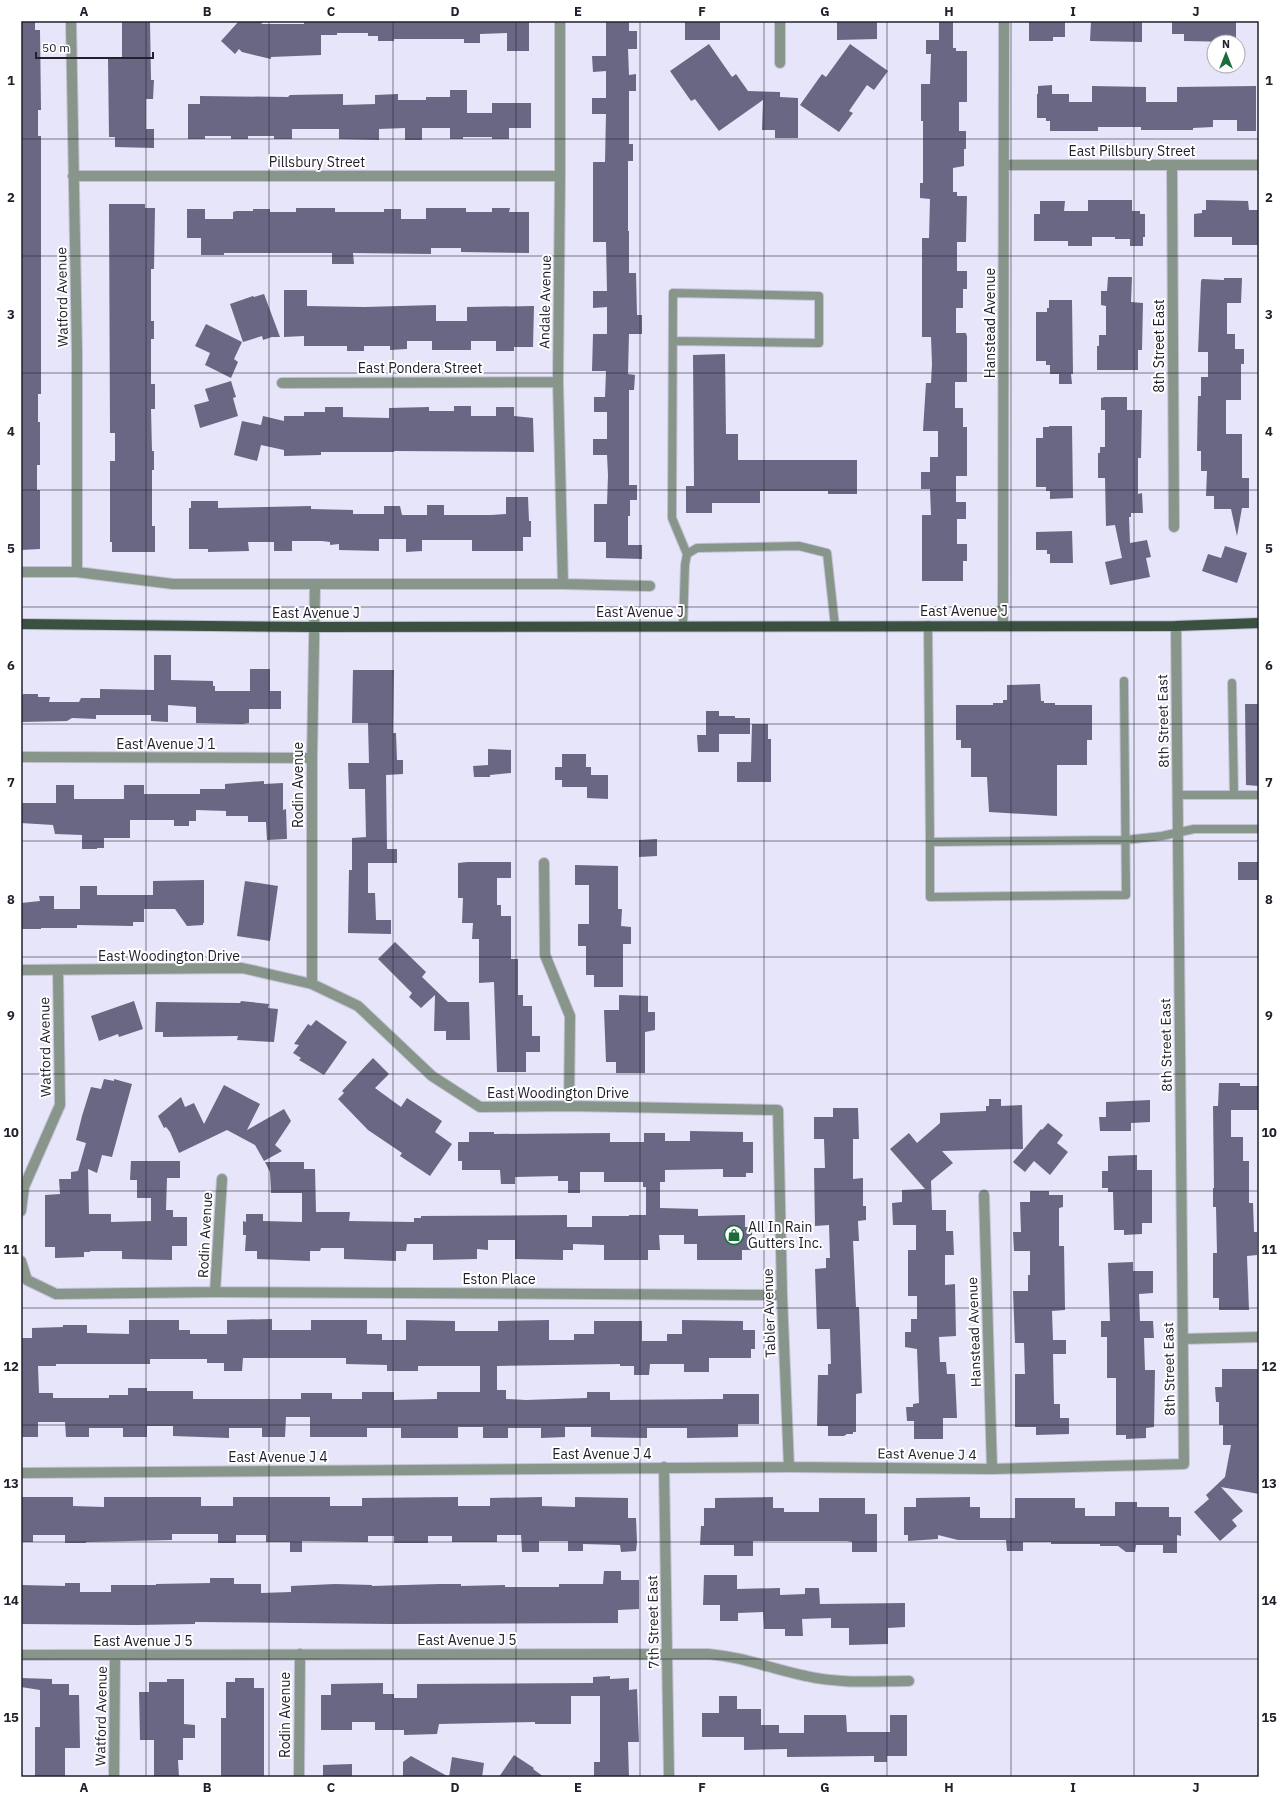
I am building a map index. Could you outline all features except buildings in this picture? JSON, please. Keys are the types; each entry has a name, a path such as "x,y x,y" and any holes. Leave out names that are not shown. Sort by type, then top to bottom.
{"main road":[{"name":"East Avenue J","path":"21,624 314,627 928,625 1176,626 1259,623"}],"street":[{"name":"Watford Avenue","path":"71,21 73,176 78,353 78,572"},
{"name":"Andale Avenue","path":"560,21 558,382 563,584"},
{"path":"780,21 780,63"},
{"name":"Hanstead Avenue","path":"1003,625 1005,166 1004,21"},
{"name":"8th Street East","path":"1172,165 1174,527"},
{"name":"East Pillsbury Street","path":"1005,166 1259,165"},
{"name":"Pillsbury Street","path":"73,176 560,176"},
{"name":"East Pondera Street","path":"282,383 558,382"},
{"path":"21,572 78,572 173,584 563,584 650,586"},
{"name":"Rodin Avenue","path":"312,984 312,758 315,585"},
{"name":"8th Street East","path":"1176,626 1184,1464"},
{"name":"East Avenue J 1","path":"21,757 312,758"},
{"path":"544,863 545,955 570,1016 569,1106"},
{"name":"East Woodington Drive","path":"21,970 242,968 312,984 358,1006 432,1076 480,1107 569,1106 778,1110"},
{"name":"Watford Avenue","path":"21,1211 24,1187 60,1105 58,970"},
{"name":"Tabler Avenue","path":"778,1110 782,1295 789,1467"},
{"name":"Rodin Avenue","path":"215,1292 222,1179"},
{"name":"Hanstead Avenue","path":"984,1195 992,1469"},
{"path":"21,1261 27,1280 56,1294 215,1292"},
{"name":"Eston Place","path":"215,1292 782,1295"},
{"path":"1183,1339 1259,1337"},
{"name":"East Avenue J 4","path":"21,1473 664,1467 992,1469 1184,1464"},
{"name":"7th Street East","path":"664,1467 669,1777"},
{"name":"Rodin Avenue","path":"299,1777 300,1654"},
{"name":"East Avenue J 5","path":"21,1655 300,1654 726,1656 744,1659 824,1680 844,1682 909,1681"},
{"name":"Watford Avenue","path":"114,1777 115,1655"}],"lane":[{"path":"673,341 819,343 819,296 673,293 672,518 687,554 685,565 683,626"},
{"path":"687,554 697,548 799,546 827,553 835,626"},
{"path":"928,625 930,897 1126,895 1124,681"},
{"path":"1232,683 1234,795"},
{"path":"1177,795 1259,795"},
{"path":"930,842 1125,840 1162,836 1194,829 1259,829"}],"place":[{"name":"All In Rain Gutters Inc.","path":"734,1235"}]}
